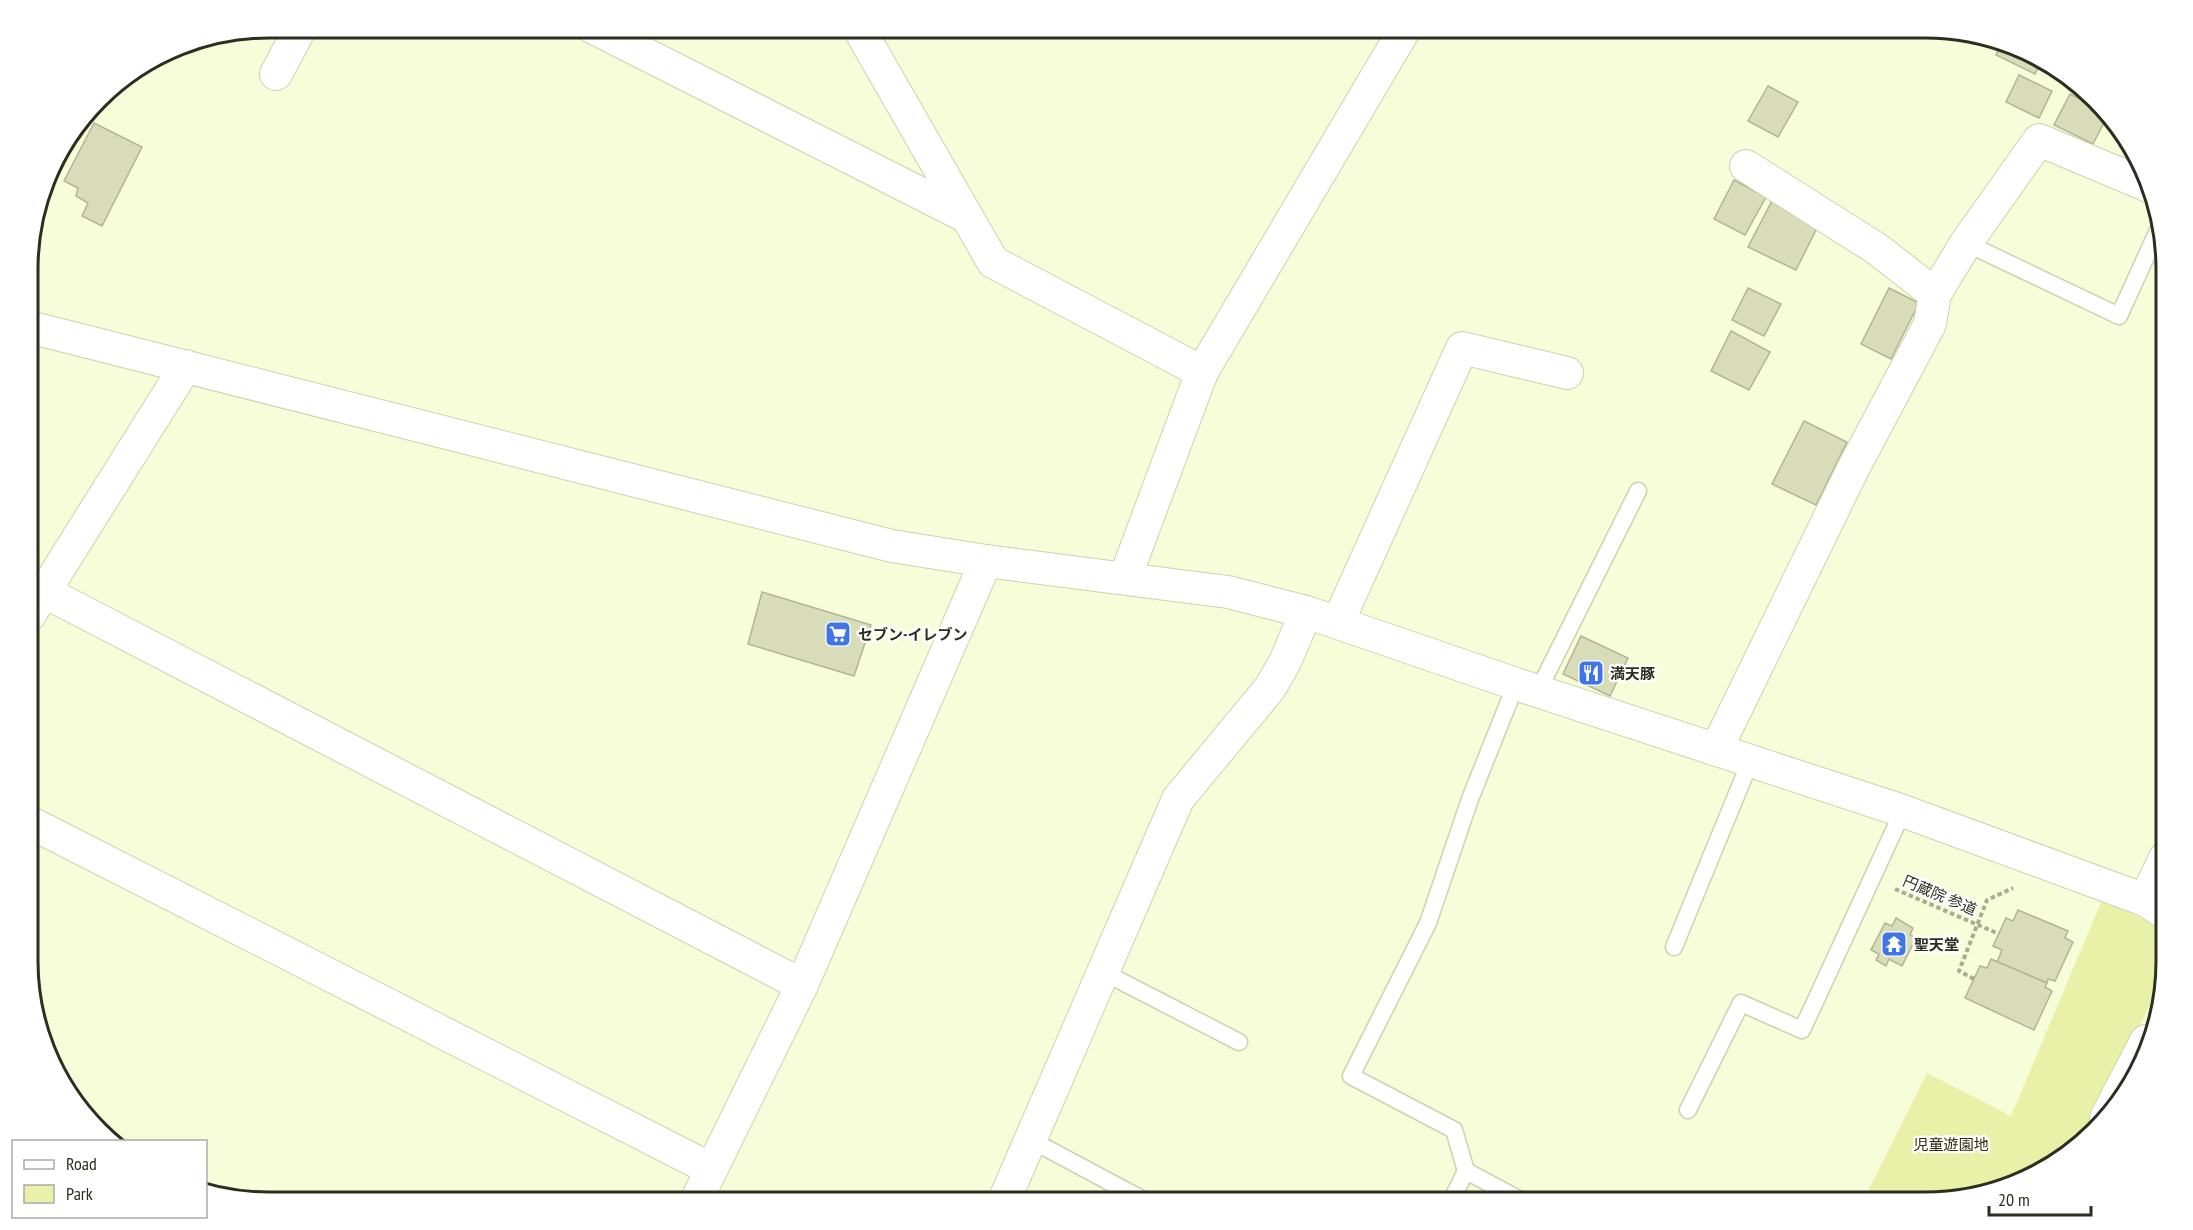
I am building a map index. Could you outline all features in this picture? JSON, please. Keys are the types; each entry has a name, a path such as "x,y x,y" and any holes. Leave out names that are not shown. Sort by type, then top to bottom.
{"street":[{"path":"276,74 295,38"},
{"path":"614,38 967,217"},
{"path":"871,38 993,262 1202,372"},
{"path":"1125,578 1202,372 1399,38"},
{"path":"1716,750 1853,469 1930,324 1935,294 1966,243 2038,140 2139,182"},
{"path":"1746,166 1877,249 1935,294"},
{"path":"38,329 892,546 986,561 1228,592 1306,612 1527,688 1903,811 2155,907"},
{"path":"1338,622 1462,348 1567,373"},
{"path":"38,602 186,366"},
{"path":"700,1192 802,985 986,561"},
{"path":"38,604 802,985"},
{"path":"1008,1192 1178,799 1270,688 1285,662 1306,612"},
{"path":"38,827 711,1169"}],"lane":[{"path":"1966,243 2119,316 2154,239"},
{"path":"1456,1192 1466,1171 1454,1130 1352,1076 1428,923 1470,799 1527,688 1638,491"},
{"path":"1674,947 1750,762"},
{"path":"1688,1110 1742,1003 1802,1030 1903,811"},
{"path":"1103,972 1239,1041"},
{"path":"1031,1140 1128,1192"},
{"path":"1466,1171 1505,1192"}],"path":[{"name":"円蔵院 参道","path":"1872,879 1999,934"},
{"path":"1974,979 1959,970 1976,924 1987,900 2016,886"}],"green space":[{"name":"児童遊園地","path":"2102,900 2156,925 2156,962 2152,1001 2094,1118 2088,1125 2040,1162 1984,1185 1940,1192 1868,1192 1927,1073 2011,1116"}],"building":[{"path":"1998,50 2038,67 2035,74 1996,55"},
{"path":"2019,75 2052,91 2039,118 2006,102"},
{"path":"1768,86 1798,102 1778,137 1748,121"},
{"path":"2070,94 2082,100 2104,123 2093,144 2054,125"},
{"path":"94,123 142,147 102,226 82,216 88,203 76,196 78,188 64,181"},
{"path":"1734,180 1766,197 1745,235 1714,219"},
{"path":"1773,199 1820,222 1796,270 1748,247"},
{"path":"1748,288 1781,304 1764,336 1732,320"},
{"path":"1889,288 1919,303 1891,359 1861,344"},
{"path":"1731,331 1770,352 1749,390 1711,371"},
{"path":"1804,421 1847,442 1816,505 1772,484"},
{"path":"762,592 871,625 854,676 748,644"},
{"path":"1581,636 1628,658 1610,696 1563,674"},
{"path":"2018,910 2068,931 2065,938 2073,942 2055,981 2048,979 2047,983 1997,962 2002,950 1993,946 2006,918 2013,921"},
{"name":"聖天堂","path":"1896,918 1913,928 1910,935 1916,938 1902,966 1889,959 1886,966 1876,960 1879,954 1871,950 1885,923 1892,926"},
{"path":"1991,959 2047,983 2045,987 2052,991 2034,1030 1965,998 1980,966 1987,968"}],"place":[{"name":"セブン-イレブン","path":"838,634"},
{"name":"満天豚","path":"1591,673"},
{"name":"聖天堂","path":"1894,944"}]}
